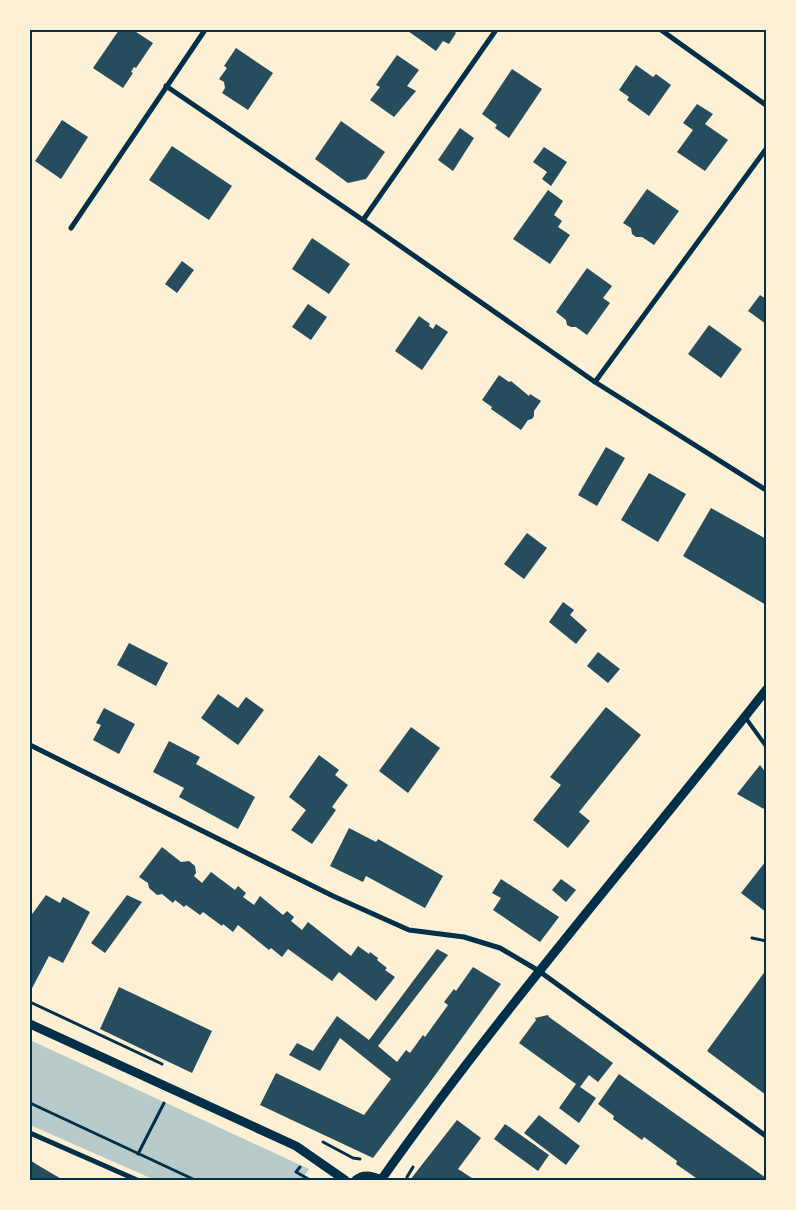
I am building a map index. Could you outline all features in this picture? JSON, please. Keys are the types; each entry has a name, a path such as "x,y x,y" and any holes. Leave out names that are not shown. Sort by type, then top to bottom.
{"street":[{"path":"71,228 205,30"},
{"path":"363,220 496,30"},
{"path":"661,30 766,105"},
{"path":"166,86 363,220 595,382 766,490"},
{"path":"595,382 766,149"},
{"path":"356,1180 367,1176 381,1180 404,1147 539,971 766,690"},
{"path":"30,744 333,896 410,930 464,936 500,948 539,971 766,1136"},
{"path":"30,1024 296,1146 345,1180"},
{"path":"30,1133 124,1178 137,1180"}],"lane":[{"path":"745,717 766,746"}],"path":[{"path":"752,938 766,941"},
{"path":"30,1002 166,1066"},
{"path":"138,1154 171,1089"},
{"path":"30,1103 195,1180"},
{"path":"320,1141 353,1158 362,1160"},
{"path":"404,1147 419,1157 407,1177 408,1180"}],"shaded area":[{"path":"30,1040 309,1169 304,1177 308,1180 155,1180 30,1125"}],"building":[{"path":"119,30 133,30 153,43 136,68 134,67 131,72 133,73 123,88 93,68"},
{"path":"409,30 452,30 456,33 449,44 443,41 436,51"},
{"path":"236,48 273,73 248,110 222,93 225,88 224,82 219,79 227,68 224,66"},
{"path":"397,55 419,70 407,86 416,91 394,117 370,100 380,87 376,85"},
{"path":"636,65 653,77 656,74 671,85 649,116 627,100 629,97 619,90"},
{"path":"512,69 542,89 509,138 495,128 497,125 482,114"},
{"path":"697,104 713,114 705,124 728,140 705,171 677,152 693,130 683,123"},
{"path":"62,120 88,137 61,179 35,161"},
{"path":"341,121 385,152 366,179 348,183 315,159"},
{"path":"460,128 474,138 453,171 438,160"},
{"path":"172,146 232,186 209,220 149,180"},
{"path":"544,147 567,162 551,186 542,179 547,172 533,162"},
{"path":"647,189 679,211 654,245 642,237 636,237 632,234 631,228 623,223"},
{"path":"548,190 563,201 554,215 562,221 558,227 570,235 550,264 513,239"},
{"path":"312,238 350,264 329,294 292,269"},
{"path":"182,261 194,270 177,293 165,284"},
{"path":"587,268 612,286 603,298 610,303 587,335 576,327 567,325 566,320 556,312"},
{"path":"760,295 766,299 766,324 748,311"},
{"path":"308,304 327,317 311,340 292,327"},
{"path":"419,316 430,324 429,326 433,329 436,324 448,332 422,370 395,351"},
{"path":"709,325 742,349 721,378 688,354"},
{"path":"499,375 509,382 511,381 529,396 530,394 541,401 534,411 532,419 528,420 521,430 491,409 492,407 482,400"},
{"path":"606,447 625,458 597,506 578,495"},
{"path":"649,473 686,494 658,542 621,520"},
{"path":"711,508 766,539 766,605 683,556"},
{"path":"527,533 547,548 524,579 504,564"},
{"path":"563,602 574,610 570,615 587,630 576,644 549,622"},
{"path":"129,643 168,663 156,686 117,665"},
{"path":"598,652 620,669 608,683 587,666"},
{"path":"218,694 238,708 246,697 264,710 238,745 201,718"},
{"path":"606,707 641,735 579,812 590,821 568,848 533,820 561,785 550,777"},
{"path":"104,708 135,724 119,754 93,740 101,725 96,723"},
{"path":"411,727 440,748 408,793 379,771"},
{"path":"169,741 200,757 196,764 255,797 238,829 179,797 184,788 153,772"},
{"path":"319,755 339,770 335,775 348,785 332,807 336,810 312,844 291,830 306,810 289,797"},
{"path":"760,765 766,773 766,810 737,794"},
{"path":"349,828 376,842 378,839 443,876 425,908 366,876 363,882 330,866"},
{"path":"162,847 181,862 189,861 195,866 196,873 194,876 202,883 211,872 235,890 238,886 246,893 243,897 254,905 260,896 283,915 287,911 294,917 291,921 302,930 308,922 351,956 358,946 369,954 370,952 387,968 385,970 395,977 376,1001 339,972 332,981 288,949 282,957 271,948 269,950 238,925 233,932 203,912 200,915 186,905 184,907 175,900 173,903 162,894 157,895 149,888 148,883 139,877"},
{"path":"766,861 766,912 741,893"},
{"path":"501,879 559,917 540,942 493,910 501,898 492,893"},
{"path":"561,879 576,890 566,902 552,890"},
{"path":"46,895 60,903 63,897 90,912 63,963 49,956 30,992 30,917"},
{"path":"127,895 142,902 105,953 91,943"},
{"path":"437,949 448,955 378,1046 397,1062 406,1050 410,1053 423,1035 425,1037 448,1005 444,1002 454,989 456,991 473,967 501,984 373,1158 260,1105 276,1073 364,1115 391,1079 340,1038 320,1071 289,1055 297,1043 313,1051 337,1016 369,1040"},
{"path":"766,970 766,1095 707,1051"},
{"path":"119,987 212,1031 192,1073 100,1029"},
{"path":"548,1015 613,1063 598,1082 589,1075 580,1087 596,1098 579,1123 559,1108 576,1084 519,1043 536,1020 535,1018"},
{"path":"619,1074 766,1178 766,1180 699,1180 676,1164 677,1161 644,1137 642,1140 613,1119 614,1116 598,1104"},
{"path":"539,1115 580,1146 566,1165 524,1133"},
{"path":"457,1120 481,1138 458,1169 475,1180 410,1180"},
{"path":"505,1124 549,1155 538,1171 494,1139"},
{"path":"30,1160 36,1164 63,1180 30,1180"}]}
